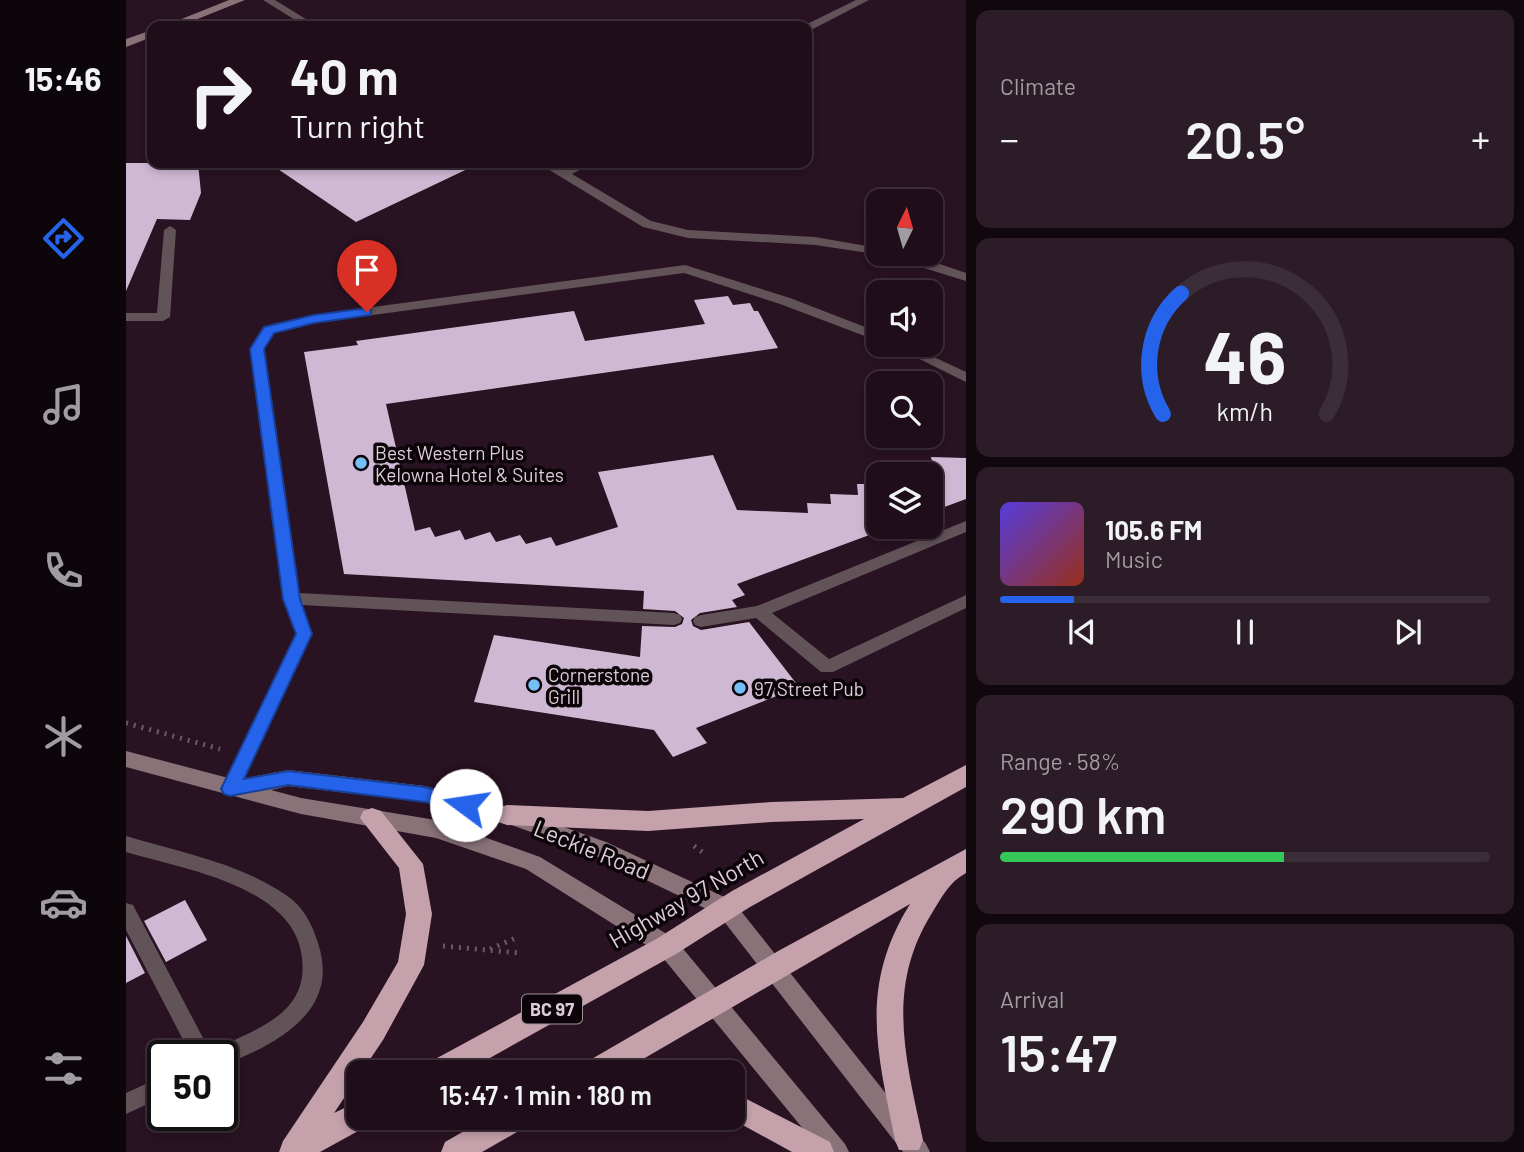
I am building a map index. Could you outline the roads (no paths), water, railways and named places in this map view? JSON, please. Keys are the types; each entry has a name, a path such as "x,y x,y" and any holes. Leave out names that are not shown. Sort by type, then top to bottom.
{"highway":[{"name":"Highway 97 North","path":"460,1060 667,946 726,908 966,775"},
{"path":"507,815 648,821 771,811 909,808"},
{"path":"293,1152 373,1031 411,965 419,914 411,864 372,818"},
{"path":"615,1060 955,866"},
{"path":"914,1146 889,1039 888,990 902,944 955,866"},
{"path":"745,1111 820,1152"},
{"path":"293,1152 346,1122"},
{"path":"455,1152 493,1130"}],"main road":[{"path":"183,21 239,0"},
{"path":"126,43 147,35"},
{"name":"Leckie Road","path":"128,763 301,806 436,829 533,863 667,946 837,1152"},
{"name":"Leckie Road","path":"230,789 288,778 425,794 507,815 598,848 726,908 914,1146"}],"lane":[{"path":"268,0 304,21"},
{"path":"812,26 864,0"},
{"path":"553,168 647,223 678,231 815,241 866,250"},
{"path":"563,174 576,168"},
{"path":"126,317 163,317 170,230"},
{"path":"934,266 966,277"},
{"path":"230,789 304,634 292,599 257,349 269,330 314,319 685,269 866,332"},
{"path":"923,357 966,378"},
{"path":"701,621 759,612 966,526"},
{"path":"292,599 674,620"},
{"path":"759,612 827,667 966,601"},
{"path":"126,844 242,881 276,897 296,915 308,939 314,967 314,988 299,1011 279,1027 238,1048"},
{"path":"126,911 194,1040"},
{"path":"126,1104 147,1094"}],"place":[{"name":"Best Western Plus Kelowna Hotel & Suites","path":"361,463"},
{"name":"Cornerstone Grill","path":"534,685"},
{"name":"97 Street Pub","path":"740,688"}]}
